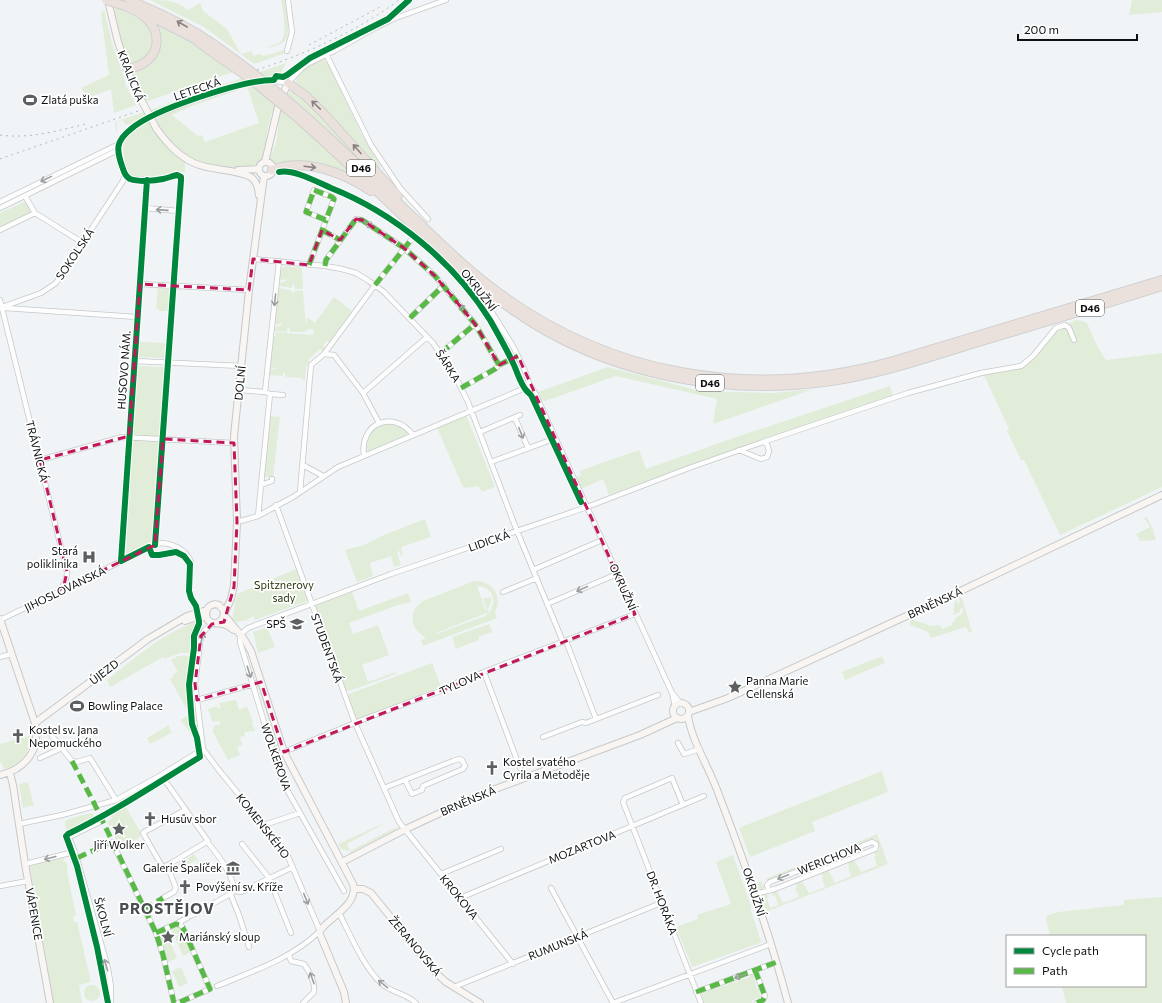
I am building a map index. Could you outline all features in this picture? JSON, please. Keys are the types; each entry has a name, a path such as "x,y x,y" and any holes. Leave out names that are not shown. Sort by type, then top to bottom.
{"highway":[{"name":"D46","path":"108,2 127,3 160,13 179,22 212,47 237,60 278,91 327,144 478,284 515,312 542,329 583,349 633,367 678,379 731,386 799,385 832,381 867,374 923,359 1162,286"},
{"path":"127,3 148,20 155,31 157,41 154,52 147,61 127,69"},
{"path":"288,83 306,96 341,131 418,222"},
{"name":"D46","path":"302,117 458,260 486,284 518,306 558,330 589,344 636,361 677,372 731,379 792,379 859,369 893,361 1162,280"},
{"path":"272,170 281,167 294,166 324,169 353,180 392,205"}],"main road":[{"name":"KRALICKÁ","path":"108,2 118,42 132,82 156,128 168,144 185,158 203,166 245,174 252,177 258,186 260,201"},
{"path":"284,92 288,83"},
{"path":"266,162 278,107"},
{"path":"259,169 261,164 266,162"},
{"path":"259,169 260,173 264,176 269,174 272,170 270,164 266,162"},
{"path":"220,169 259,169"},
{"name":"DOLNÍ","path":"225,614 233,591 237,522 234,443 253,259 264,176"},
{"name":"BRNĚNSKÁ","path":"342,862 405,829 479,795 640,735 665,723 680,713 707,706 728,698 948,597 1162,495"},
{"path":"188,618 207,610 213,605 219,605 224,602 233,591"},
{"path":"207,610 206,617 210,622 215,623 222,621 225,614 223,608 219,605"},
{"name":"WOLKEROVA","path":"225,614 251,651 284,752 351,879 354,889"},
{"path":"188,618 206,617"},
{"name":"ÚJEZD","path":"35,723 148,639 188,618"},
{"path":"0,620 35,723 36,735 32,752 24,763 10,773 0,775"},
{"name":"WOLKEROVA","path":"215,623 226,625 240,635"},
{"name":"OKRUŽNÍ","path":"680,713 700,749 717,789 777,962 788,1003"},
{"name":"VÁPENICE","path":"10,773 50,1003"},
{"path":"346,1003 344,992 320,931 339,913 351,898 354,889"},
{"name":"ŽERANOVSKÁ","path":"354,889 363,889 371,893 437,974 454,987 480,1003"}],"street":[{"path":"287,51 292,32 288,0"},
{"path":"270,80 288,83 304,67 388,21 446,0"},
{"path":"326,54 371,145 400,188 428,219"},
{"name":"LETECKÁ","path":"153,116 194,100 249,83"},
{"path":"144,120 127,132 119,144 118,150 125,174 130,179 147,180 162,180 178,175 181,177 155,544 163,543 183,550 187,553 191,562"},
{"path":"0,202 119,144"},
{"path":"0,208 118,150"},
{"name":"SOKOLSKÁ","path":"1,308 30,298 53,286 124,181 125,174"},
{"name":"HUSOVO NÁM.","path":"122,561 147,180"},
{"path":"309,265 334,199 314,190 306,212 326,220"},
{"path":"25,196 35,213 83,243"},
{"path":"145,208 179,211"},
{"path":"0,230 35,213"},
{"path":"325,266 326,260 356,219 362,220 404,248 444,285 475,324 499,365"},
{"path":"322,230 340,240"},
{"path":"300,492 310,368 312,363 324,354 375,285 411,240"},
{"name":"ŠÁRKA","path":"253,259 325,266 356,273 384,292 428,337 441,353 461,388 471,410 533,570 565,642 596,719"},
{"path":"258,516 279,261"},
{"path":"140,284 250,290"},
{"path":"410,318 444,285"},
{"name":"TRÁVNICKÁ","path":"0,300 67,572 64,585 58,592"},
{"path":"1,308 137,317"},
{"name":"OKRUŽNÍ","path":"490,309 518,356 530,386 533,389 680,713"},
{"path":"441,353 475,324"},
{"name":"LIDICKÁ","path":"240,635 248,628 391,574 587,508 738,450 908,393 981,373 1021,366 1033,356 1055,330 1063,325 1069,328 1074,340"},
{"path":"363,393 428,337"},
{"path":"324,354 334,355 363,393 379,423"},
{"path":"461,388 495,369 499,365 518,356"},
{"path":"135,361 242,366"},
{"path":"237,522 258,516 300,492 333,469 530,386"},
{"path":"239,390 282,395"},
{"path":"480,432 520,415"},
{"path":"515,418 528,448"},
{"path":"364,456 363,449 366,436 369,431 379,423 390,421 401,424 413,435"},
{"path":"40,460 116,438 129,437 234,443"},
{"path":"491,462 548,441"},
{"path":"738,450 756,458 763,458 768,456 769,450 767,444 763,442"},
{"path":"303,465 323,476"},
{"path":"261,485 272,481 272,478"},
{"name":"STUDENTSKÁ","path":"276,505 355,723 384,788"},
{"path":"533,570 602,540"},
{"name":"JIHOSLOVANSKÁ","path":"0,620 155,544"},
{"path":"547,604 617,574"},
{"path":"503,592 537,578"},
{"name":"TYLOVA","path":"274,756 355,723 432,695 448,686 635,614"},
{"path":"19,824 116,800 203,749 195,684 202,635 208,627 215,623"},
{"name":"WOLKEROVA","path":"240,635 240,642 281,779 300,813 308,824 344,891"},
{"path":"0,657 11,654"},
{"path":"484,672 520,768"},
{"path":"197,700 261,682"},
{"path":"543,737 582,722 586,723 658,695"},
{"path":"48,731 72,761 81,761 90,758 116,800"},
{"path":"678,743 684,754 700,749"},
{"path":"40,758 62,748"},
{"name":"KOMENSKÉHO","path":"203,749 286,852 320,931"},
{"path":"384,788 459,759 462,760 465,766 463,769 423,786 422,790 412,794 405,780"},
{"path":"161,775 228,868 235,891"},
{"name":"DR. HORÁKA","path":"684,805 672,778 625,798 623,802 701,1003"},
{"name":"KROKOVA","path":"384,788 399,822 513,964"},
{"name":"MOZARTOVA","path":"460,898 704,796"},
{"path":"163,898 174,892 176,888 165,866 144,836 144,832 185,810"},
{"path":"264,825 300,813"},
{"name":"ŠKOLNÍ","path":"102,821 69,837 76,855 108,968 111,987 111,1003"},
{"path":"112,842 156,933 163,955 174,1003"},
{"path":"165,866 209,842"},
{"name":"WERICHOVA","path":"754,894 769,891 822,871 875,849 876,844 872,842 770,882 767,885 769,891"},
{"path":"242,844 269,878 291,933"},
{"path":"441,874 501,849"},
{"path":"26,864 74,852"},
{"path":"818,863 822,871"},
{"path":"156,933 176,924 235,891 241,892 293,867"},
{"path":"0,886 28,881"},
{"path":"552,888 613,1003 771,944"},
{"path":"230,894 239,915 249,947"},
{"name":"RUMUNSKÁ","path":"454,987 662,903"},
{"path":"339,913 363,959 376,978 385,987 406,996 416,1003"},
{"path":"176,924 183,928 210,989 178,1003"},
{"path":"216,986 289,955 312,939 320,931"},
{"path":"289,955 291,961 304,964 314,983 314,992 303,1003"},
{"path":"696,992 777,962"},
{"path":"755,970 765,998 757,1003"}],"highlighted area":[{"path":"356,219 362,220 404,248 435,276 475,324 499,365 518,356 635,614 284,752 261,682 197,700 195,684 201,636 212,624 224,622 234,587 237,522 234,443 163,439 155,545 58,592 64,585 67,572 40,460 129,436 140,284 249,290 253,259 309,265 322,230 340,240"}],"green space":[{"path":"150,0 175,2 188,10 200,3 203,11 227,29 241,54 252,51 253,56 259,54 264,56 284,50 287,51 286,53 254,64 204,27"},
{"path":"281,0 285,0 288,34 284,42 268,48 267,47 282,40 284,20"},
{"path":"1132,0 1162,0 1162,12 1129,15"},
{"path":"112,7 142,20 150,28 153,34 154,40 150,52 146,57 135,63 129,63 121,42"},
{"path":"104,9 112,43 125,80 125,84 136,105 114,113 111,89 87,98 81,88 109,75 101,14"},
{"path":"157,22 198,46 233,72 145,102 133,73 148,66 157,57 160,46 160,34"},
{"path":"322,59 328,63 361,133 381,167 361,181 345,173 274,167 270,160 275,146 280,113 284,99 291,91 294,92 298,86 296,82 300,73 308,66"},
{"path":"286,63 278,79 246,81 199,94 155,112 132,124 125,124 122,120 117,122 116,132 115,122"},
{"path":"272,83 276,86 279,91 277,102 271,116 263,157 260,163 243,167 224,167 205,163 189,156 185,164 185,173 176,170 169,176 152,179 135,177 127,172 123,144 129,134 139,126 166,113 218,95 219,97 192,106 172,115 198,136 202,135 205,142 259,123 247,86"},
{"path":"241,88 241,89 220,96 222,94"},
{"path":"26,201 32,213 0,228 0,213"},
{"path":"284,266 302,268 303,289 295,289 294,284 292,284 292,288 279,286 279,283 286,281 285,279 279,281 281,269"},
{"path":"158,288 171,289 170,311 159,311 156,307"},
{"path":"279,288 291,290 292,293 296,290 303,291 306,327 307,317 315,323 334,297 352,311 331,339 330,343 327,341 323,346 325,348 323,351 320,349 308,360 310,362 309,365 306,365 305,380 302,378 286,377 284,372 283,376 269,375 270,370 277,369 270,369 273,336 276,336 276,332 309,335 314,334 313,329 306,330 305,332 290,332 289,328 287,329 287,332 274,331 275,327 282,325 281,323 275,325"},
{"path":"1076,320 1087,323 1097,346 1106,360 1162,353 1162,487 1060,535 1024,460 1021,460 1007,431 1009,429 983,373 1015,367 1027,362 1051,333"},
{"path":"140,342 165,343 164,358 139,357"},
{"path":"137,366 166,368 152,541 126,554 128,499"},
{"path":"608,367 700,391 773,393 814,389 713,424 717,399 616,376 545,401 541,400 538,392"},
{"path":"890,386 893,396 742,447 609,495 603,479 581,489 577,479 581,475 579,471 639,450 646,469 739,436"},
{"path":"269,416 280,417 273,477 263,477"},
{"path":"466,416 495,487 482,492 478,486 463,487 437,428"},
{"path":"387,423 397,424 408,431 406,435 369,451 366,450 371,432"},
{"path":"1147,517 1153,529 1156,540 1140,541 1136,534 1150,527 1144,518"},
{"path":"425,519 431,537 401,547 403,555 401,556 400,551 397,552 401,565 394,567 391,556 370,563 373,576 357,582 345,550 364,545 384,535"},
{"name":"Spitznerovy sady","path":"296,569 308,601 255,620 253,616 247,620 236,622 232,619 237,594"},
{"path":"474,581 481,581 491,586 495,590 498,601 495,613 497,618 423,646 421,640 426,638 417,630 412,620 414,610 423,601","holes":["477,586 488,589 493,597 492,607 489,612 488,610 492,598 483,598 486,611","489,612 485,616 436,634"]},
{"path":"352,592 359,611 408,593 411,602 398,605 349,623 353,634 378,625 389,655 362,665 368,682 395,672 396,674 349,691 344,689 315,606"},
{"path":"959,596 962,598 972,632 969,633 966,627 931,638 928,632 910,625 911,619 932,626 940,625 942,629 952,625 951,623 955,621 954,619 963,613 962,608 960,609 960,612 953,615 955,600 956,599 957,603 960,602"},
{"path":"193,623 198,623 203,630 199,637 197,652 180,653 165,659 163,657 110,687 107,680 137,656 169,634"},
{"path":"489,624 492,632 478,637 479,640 456,649 452,637"},
{"path":"267,627 275,647 258,653 253,632"},
{"path":"186,655 191,657 194,659 195,663 193,684 194,704 189,709 186,708 170,679 173,678 172,675 178,672 171,660 178,656"},
{"path":"882,656 885,663 845,680 842,672"},
{"path":"432,663 441,687 358,719 354,717 347,699 349,694"},
{"path":"256,686 260,688 281,750 279,752 274,750 272,738 269,733 272,731 259,689 255,690"},
{"path":"236,700 239,710 247,706 255,731 244,732 245,736 240,737 242,745 237,747 240,755 228,760 212,730 214,729 213,726 220,724 220,721 212,722 208,709 217,706 218,709 221,708 219,703"},
{"path":"191,714 195,714 198,743 180,720"},
{"path":"169,725 170,731 173,732 150,744 147,738"},
{"path":"29,736 32,737 31,743 23,758 15,765 4,769 0,761 0,744"},
{"path":"882,771 888,792 812,822 815,831 750,857 739,828"},
{"path":"28,782 34,806 23,808 19,784"},
{"path":"125,806 141,833 139,838 120,849 114,836 117,832 115,829 111,829 107,822 112,818 110,815 115,812 116,813 116,811"},
{"path":"90,813 93,814 96,819 70,832 67,829 65,823 66,820"},
{"path":"391,820 347,844 350,851 341,849 338,844"},
{"path":"396,827 397,829 350,853 350,851"},
{"path":"877,834 888,864 763,913 759,897 761,895 767,894 769,897 767,898 770,908 778,905 775,895 772,896 774,891 777,891 783,903 799,897 795,888 797,887 795,883 802,881 809,893 825,887 822,873 828,870 835,883 851,876 848,862 854,860 861,872 877,866 874,852 880,849 876,839 869,839 868,842 865,841 865,843 852,846 852,848 843,850 842,852 804,867 802,866 801,868 798,868 798,870 795,869 795,871 787,874 784,873 784,875 775,877 775,879 772,878 772,880 768,881 766,879 761,881 763,886 765,886 763,890 756,890 753,884"},
{"path":"193,852 203,869 202,872 196,860 175,872 172,868 193,855"},
{"path":"733,855 751,906 751,911 761,941 760,943 692,967 676,927 698,919 697,915 731,904 716,862"},
{"path":"65,857 63,860 67,864 76,916 73,917 74,922 77,922 91,982 79,985 82,1003 54,1003 30,866"},
{"path":"1162,897 1162,1003 1066,1003 1062,987 1146,987 1146,935 1050,935 1046,919 1048,915 1058,912 1124,905 1124,900"},
{"path":"176,926 181,929 191,952 183,956 171,928"},
{"path":"165,930 177,958 168,962 159,937 161,932"},
{"path":"181,967 188,983 179,987 172,971"},
{"path":"750,973 755,975 754,979 757,989 760,987 761,990 759,992 761,997 763,995 761,1000 758,998 751,1001 753,1003 704,1003 701,992 717,985 717,989 721,984 721,987 729,984 733,980 733,983 750,977"},
{"path":"92,985 98,987 100,993 98,999 92,1001 86,999 84,993 86,987"}],"railway":[{"path":"257,70 331,41 366,22 399,0"},
{"path":"309,45 380,7"},
{"path":"0,159 138,111"},
{"path":"0,135 32,135 54,132 85,124"}],"marked path":[{"path":"314,190 334,199 326,220 306,212 314,190"},
{"path":"325,266 326,260 356,219 362,220 404,248 435,276 475,324 499,365"},
{"path":"309,265 326,220"},
{"path":"322,230 340,240"},
{"path":"375,285 411,240"},
{"path":"410,318 444,285"},
{"path":"441,353 475,324"},
{"path":"461,388 495,369 499,365 518,356"},
{"path":"72,761 94,803 156,933 163,955 174,1003"},
{"path":"77,858 112,842"},
{"path":"144,909 163,898"},
{"path":"156,933 176,924 181,925 210,989 178,1003"},
{"path":"696,992 777,962"},
{"path":"755,970 765,996 763,1000 757,1003"}],"cycle path":[{"path":"155,545 181,177 177,175 163,179 146,181 130,179 124,173 120,160 118,150 120,141 126,133 142,121 178,105 221,90 260,81 274,80 276,76 283,77 310,58 388,19 409,0"},
{"path":"279,172 291,172 298,174 354,198 377,211 400,225 421,242 459,278 490,320 502,341 522,384 532,396 581,502"},
{"path":"108,1003 97,947 77,866 66,836 119,807 200,757 197,738 192,724 189,685 194,648 194,636 199,624 196,606 189,591 190,564 184,556 176,552 152,555 149,547 121,561 147,180"}],"place":[{"name":"Zlatá puška","path":"30,100"},
{"name":"Stará poliklinika","path":"89,557"},
{"name":"SPŠ","path":"297,624"},
{"name":"Panna Marie Cellenská","path":"735,687"},
{"name":"Bowling Palace","path":"77,706"},
{"name":"Kostel sv. Jana Nepomuckého","path":"18,736"},
{"name":"Kostel svatého Cyrila a Metoděje","path":"492,768"},
{"name":"Husův sbor","path":"150,819"},
{"name":"Jiří Wolker","path":"119,829"},
{"name":"Galerie Špalíček","path":"233,868"},
{"name":"Povýšení sv. Kříže","path":"185,887"},
{"name":"Mariánský sloup","path":"168,937"}],"district":[{"name":"PROSTĚJOV","path":"167,909"}]}
